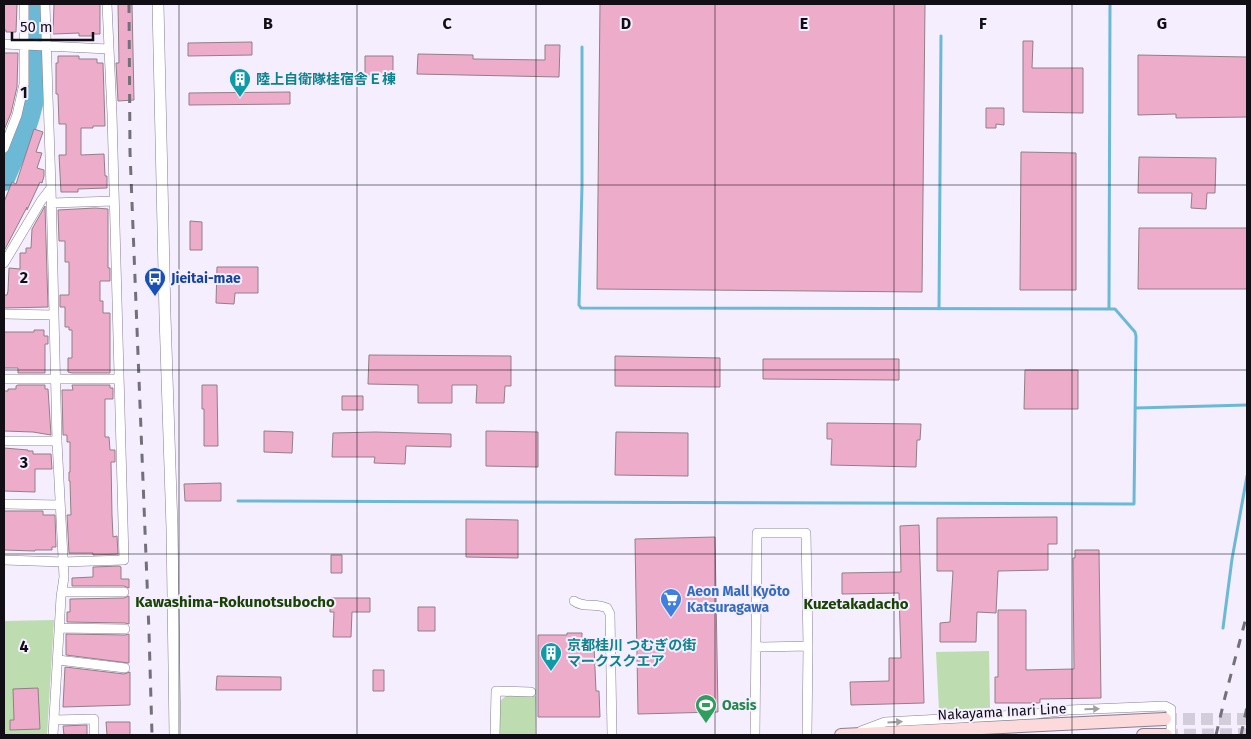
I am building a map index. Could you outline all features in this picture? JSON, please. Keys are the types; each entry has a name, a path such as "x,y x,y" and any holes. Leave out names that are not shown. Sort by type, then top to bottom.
{"main road":[{"name":"Nakayama Inari Line","path":"841,735 1166,719"},
{"path":"1143,735 1166,735"}],"street":[{"path":"4,148 17,115 24,84 26,45 24,4"},
{"path":"45,4 44,46 52,203 57,441 64,577 53,735"},
{"path":"4,560 63,562 124,560 107,4"},
{"path":"158,4 172,528 175,735"},
{"path":"4,44 108,49"},
{"path":"4,263 41,201 51,188"},
{"path":"52,203 114,201"},
{"path":"4,314 53,315"},
{"path":"4,379 119,379"},
{"path":"4,441 57,441"},
{"path":"4,504 60,505"},
{"path":"755,735 757,533 806,533 807,735"},
{"path":"62,592 124,592"},
{"path":"574,600 579,605 600,605 607,608 610,614 612,735"},
{"path":"59,628 125,629"},
{"path":"756,647 808,646"},
{"path":"58,660 125,668"},
{"path":"495,735 496,691 531,692"},
{"path":"849,735 885,722 1035,714 1068,710 1165,706 1170,709 1171,735"},
{"path":"54,720 94,719 94,735"}],"green space":[{"path":"54,620 47,735 4,735 4,621"},
{"path":"989,651 990,708 939,710 936,652"},
{"path":"506,696 536,696 535,735 500,735 500,701"}],"building":[{"path":"4,4 17,4 16,32 6,32 4,30"},
{"path":"54,4 100,4 100,34 79,36 79,33 53,34"},
{"path":"118,4 132,4 134,100 118,101 116,63 119,63"},
{"path":"600,4 925,4 922,292 597,289"},
{"path":"1023,41 1033,41 1032,68 1083,68 1083,113 1023,112"},
{"path":"252,42 252,55 188,56 188,43"},
{"path":"545,45 560,45 559,77 417,74 418,54 473,55 473,59 545,60"},
{"path":"4,53 18,53 17,87 11,113 4,130"},
{"path":"1138,55 1247,57 1247,117 1176,118 1176,114 1138,115"},
{"path":"58,56 79,56 79,59 97,59 97,63 103,63 105,126 81,128 81,155 104,154 107,188 78,189 78,192 61,192 59,155 66,155 66,124 59,124 58,94 56,94 56,63 58,63"},
{"path":"365,56 393,56 393,75 365,75"},
{"name":"陸上自衛隊桂宿舎Ｅ棟","path":"290,92 290,104 189,105 189,93"},
{"path":"986,108 1004,108 1004,125 996,124 996,128 986,128"},
{"path":"34,129 43,132 36,152 42,153 37,168 44,170 44,176 42,183 40,182 4,251 4,202 12,182 16,184"},
{"path":"1021,152 1076,153 1076,290 1020,290"},
{"path":"1139,157 1216,158 1215,193 1207,193 1206,209 1191,208 1192,193 1138,193"},
{"path":"45,206 48,307 4,308 4,295 7,295 8,291 9,268 20,269 20,253 26,253 26,248 31,248 32,229"},
{"path":"108,209 108,268 110,268 110,281 100,281 100,301 103,301 103,313 110,313 110,373 72,373 68,372 68,358 72,358 72,330 69,330 69,327 65,327 65,307 60,307 60,295 69,295 69,262 65,262 65,241 59,241 58,210"},
{"path":"190,221 202,222 202,250 190,250"},
{"path":"1139,228 1247,228 1247,289 1138,289"},
{"path":"217,267 258,267 258,293 235,293 234,304 216,303"},
{"path":"34,330 44,330 44,336 48,336 48,344 45,344 45,373 18,373 18,368 4,368 4,332 34,332"},
{"path":"369,355 511,356 511,386 505,386 504,403 476,403 477,385 452,385 452,403 418,403 418,385 368,384"},
{"path":"615,356 720,358 720,387 615,386"},
{"path":"763,359 899,359 899,380 763,379"},
{"path":"1025,370 1078,370 1078,409 1024,409"},
{"path":"18,385 45,385 45,389 48,389 51,435 4,431 4,391 16,389"},
{"path":"72,385 110,385 110,388 113,388 113,399 105,399 105,437 109,437 110,450 115,450 115,462 111,462 112,515 113,537 117,536 118,554 93,555 93,553 69,553 67,515 71,515 69,481 70,442 67,442 67,435 63,435 62,390 73,390"},
{"path":"202,385 217,385 218,446 204,446"},
{"path":"342,396 363,396 363,410 342,410"},
{"path":"827,423 921,424 920,440 917,440 916,467 831,465 832,439 827,439"},
{"path":"264,431 293,432 292,453 264,452"},
{"path":"486,431 538,432 538,467 486,466"},
{"path":"616,432 688,433 688,476 615,475"},
{"path":"333,433 451,434 451,447 406,446 405,464 374,463 375,457 332,457"},
{"path":"4,448 33,451 33,454 51,454 52,469 35,469 35,492 4,491"},
{"path":"221,483 221,501 185,501 184,484"},
{"path":"4,511 43,511 43,515 55,515 56,547 52,547 52,550 35,551 4,550"},
{"path":"1057,517 1057,544 1048,544 1048,570 998,571 996,613 977,612 976,642 940,642 940,623 950,622 953,571 937,571 937,518"},
{"path":"466,519 518,520 518,558 466,557"},
{"path":"919,525 924,703 851,705 850,682 889,681 889,658 901,658 899,593 842,594 842,573 901,572 900,526"},
{"path":"715,537 718,712 638,714 635,539"},
{"path":"1075,550 1099,550 1101,698 1040,699 1040,703 995,703 995,677 998,677 998,610 1026,610 1026,670 1074,669 1073,558 1075,558"},
{"path":"331,555 342,555 342,573 331,573"},
{"path":"93,567 121,567 121,579 129,579 129,588 124,586 72,586 72,578 93,577"},
{"path":"129,596 129,624 67,622 67,612 70,612 70,599 124,598"},
{"path":"330,598 370,598 370,612 352,612 351,637 333,637 334,612 330,612"},
{"path":"418,607 435,607 435,631 418,631"},
{"name":"京都桂川 つむぎの街 マークスクエア","path":"567,633 582,633 582,646 594,646 596,691 599,691 600,717 538,717 538,635 567,635"},
{"path":"66,634 129,634 129,663 66,655"},
{"path":"65,667 124,674 130,672 130,705 63,707"},
{"path":"373,670 384,670 384,691 373,691"},
{"path":"217,676 281,677 281,690 216,690"},
{"path":"38,688 40,729 10,730 10,720 14,720 13,689"},
{"path":"106,722 130,722 130,735 107,735"},
{"path":"87,725 87,735 64,735 63,726"}],"waterway":[{"path":"4,181 26,130 34,99 38,58 37,4"},
{"path":"1109,309 1110,4"},
{"path":"939,309 941,36"},
{"path":"238,501 1134,504 1136,336 1135,332 1115,309 581,308 579,305 582,186 582,47"},
{"path":"1136,408 1247,405"},
{"path":"1223,628 1232,559 1247,476"}],"tunnel":[{"path":"1165,719 1247,719"},
{"path":"1166,735 1247,734"}],"railway":[{"path":"129,4 130,152 152,735"},
{"path":"1216,735 1247,614"},
{"path":"1241,735 1247,707"}],"place":[{"name":"陸上自衛隊桂宿舎Ｅ棟","path":"240,98"},
{"name":"Jieitai-mae","path":"155,297"},
{"name":"Aeon Mall Kyōto Katsuragawa","path":"671,618"},
{"name":"京都桂川 つむぎの街 マークスクエア","path":"551,672"},
{"name":"Oasis","path":"706,724"}],"district":[{"name":"Kawashima-Rokunotsubocho","path":"235,602"},
{"name":"Kuzetakadacho","path":"856,604"}]}
